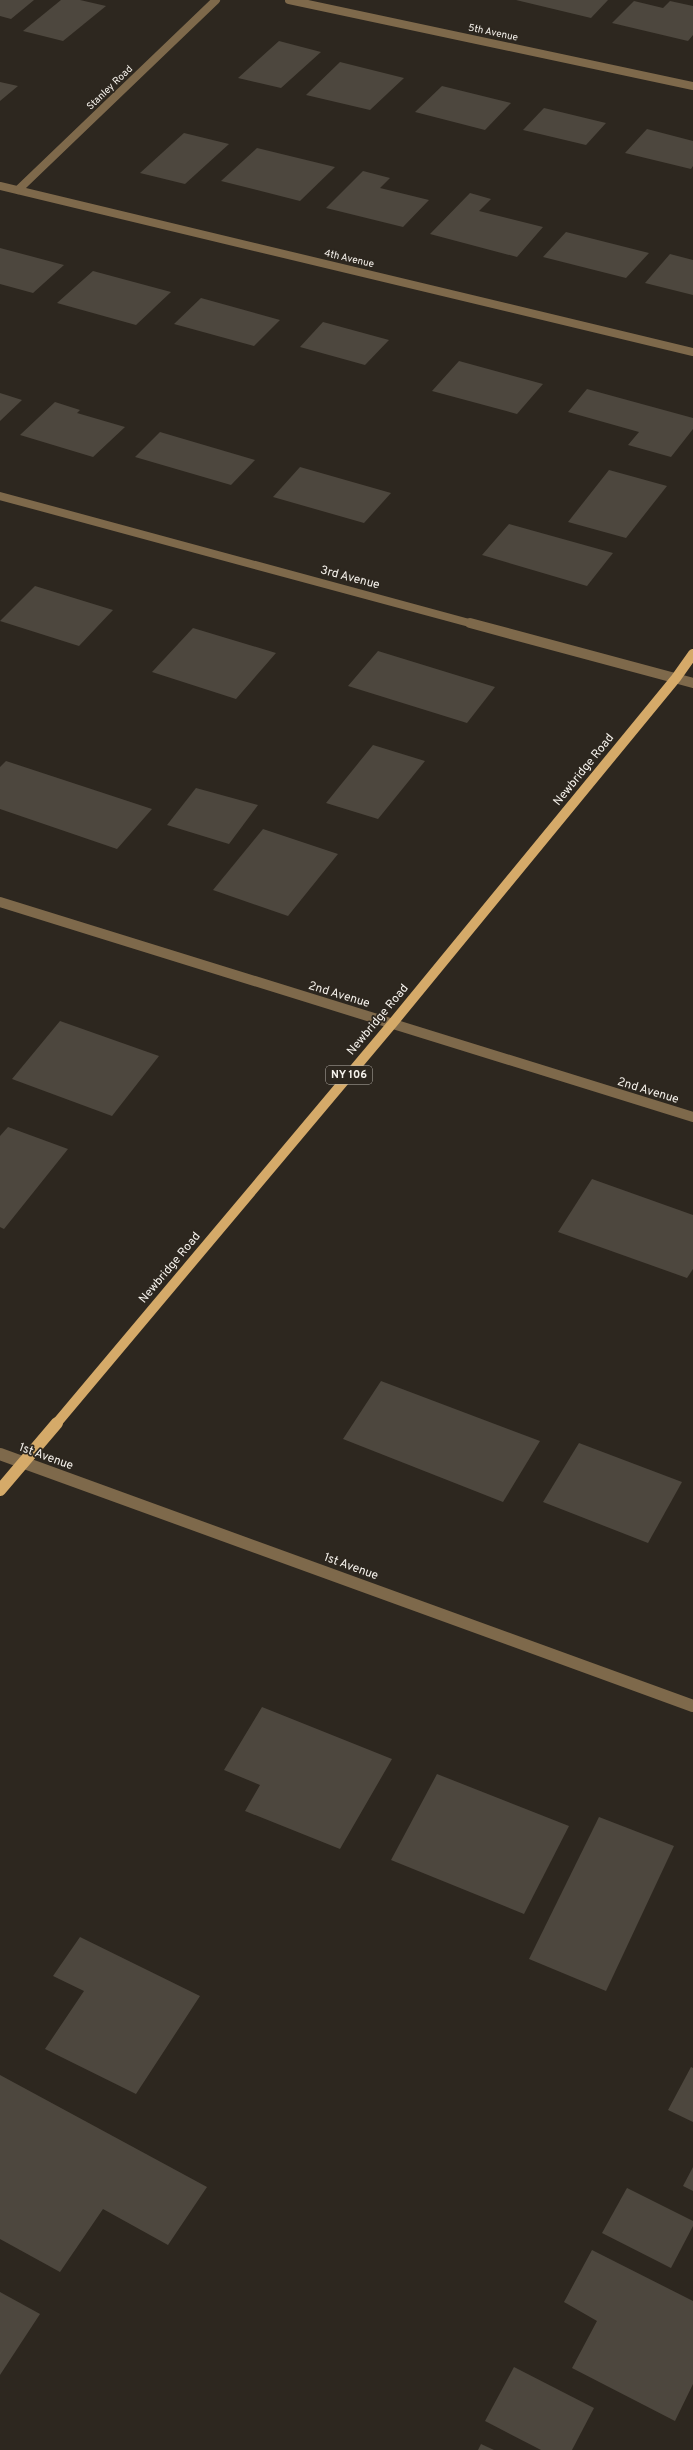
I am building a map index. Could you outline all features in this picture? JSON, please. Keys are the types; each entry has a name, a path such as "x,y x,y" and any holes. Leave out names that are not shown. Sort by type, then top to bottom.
{"main road":[{"name":"Newbridge Road","path":"0,1490 392,1024 676,678 693,654"}],"street":[{"name":"Stanley Road","path":"18,190 216,0"},
{"name":"5th Avenue","path":"289,0 693,86"},
{"name":"4th Avenue","path":"0,186 693,352"},
{"name":"3rd Avenue","path":"0,496 693,683"},
{"name":"2nd Avenue","path":"0,902 693,1118"},
{"name":"1st Avenue","path":"0,1454 693,1706"}],"building":[{"path":"0,0 34,0 11,19 0,16"},
{"path":"61,0 80,0 106,6 63,41 23,31"},
{"path":"516,0 608,0 591,18"},
{"path":"634,1 663,8 670,1 693,6 693,35 688,41 612,23"},
{"path":"279,41 321,52 281,88 238,78"},
{"path":"340,62 404,78 370,110 306,95"},
{"path":"0,82 18,86 0,101"},
{"path":"442,86 511,103 485,130 415,112"},
{"path":"544,108 606,123 586,145 523,130"},
{"path":"647,129 693,141 693,166 691,169 625,153"},
{"path":"184,133 229,144 185,184 140,173"},
{"path":"257,148 335,167 300,201 221,181"},
{"path":"363,171 390,178 380,188 429,200 403,227 326,208"},
{"path":"470,193 491,199 479,211 543,227 517,257 430,234"},
{"path":"566,232 649,253 626,278 543,257"},
{"path":"0,248 64,265 33,293 0,284"},
{"path":"670,254 693,260 693,295 645,283"},
{"path":"93,271 171,292 136,325 57,303"},
{"path":"201,298 280,320 254,346 174,324"},
{"path":"323,322 389,340 365,365 300,347"},
{"path":"459,361 543,384 517,414 432,391"},
{"path":"587,389 693,418 693,429 671,457 628,445 639,432 568,412"},
{"path":"0,393 22,400 0,421"},
{"path":"55,402 80,410 77,413 125,427 93,457 20,435"},
{"path":"160,432 255,460 231,485 135,457"},
{"path":"300,467 391,493 364,523 273,497"},
{"path":"609,470 667,486 626,538 568,522"},
{"path":"509,524 613,553 587,586 482,555"},
{"path":"35,586 113,610 79,646 0,621"},
{"path":"193,628 276,653 236,699 152,672"},
{"path":"378,651 495,687 467,723 348,686"},
{"path":"373,745 425,761 378,819 326,803"},
{"path":"6,761 152,809 117,849 0,809 0,767"},
{"path":"196,788 258,805 229,844 167,825"},
{"path":"263,829 338,854 288,916 213,890"},
{"path":"60,1021 159,1056 112,1116 12,1079"},
{"path":"8,1127 68,1149 4,1229 0,1227 0,1136"},
{"path":"592,1179 693,1215 693,1269 687,1278 558,1232"},
{"path":"381,1381 540,1441 503,1502 343,1439"},
{"path":"579,1443 682,1482 648,1543 543,1502"},
{"path":"262,1707 392,1759 340,1849 245,1811 260,1785 224,1770"},
{"path":"437,1774 569,1826 524,1914 391,1860"},
{"path":"599,1817 674,1846 606,1991 529,1959"},
{"path":"80,1937 200,1996 136,2094 45,2049 84,1991 53,1976"},
{"path":"691,2067 693,2068 693,2122 668,2110"},
{"path":"0,2075 207,2187 168,2245 103,2209 60,2272 0,2239"},
{"path":"693,2167 693,2191 683,2186"},
{"path":"627,2188 693,2221 693,2226 671,2268 602,2233"},
{"path":"592,2250 693,2301 693,2384 675,2421 572,2368 597,2321 564,2302"},
{"path":"0,2292 40,2314 0,2375"},
{"path":"514,2367 594,2408 572,2450 541,2450 485,2421"},
{"path":"481,2444 494,2450 478,2450"}]}
